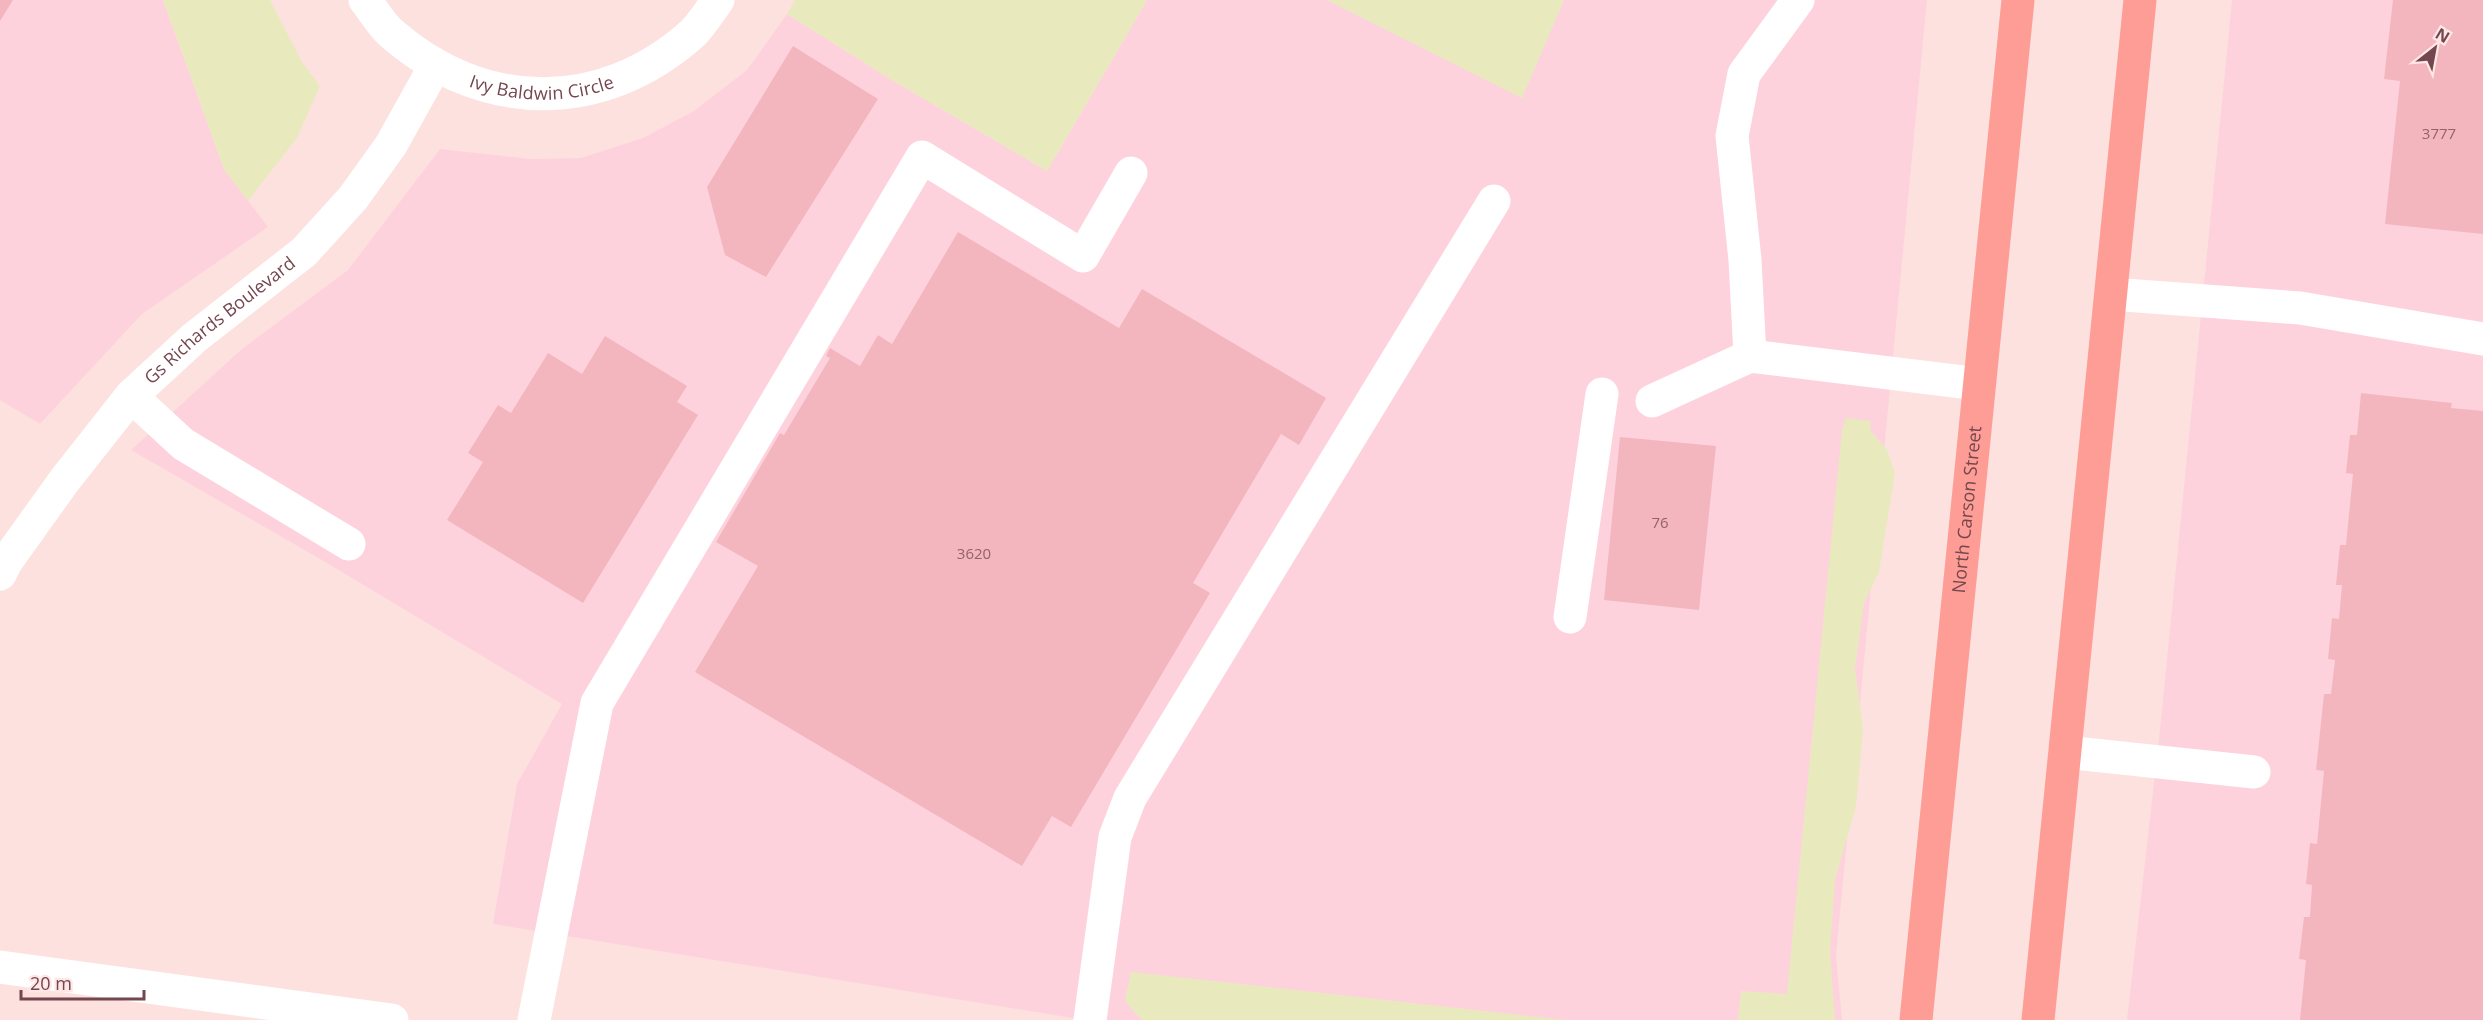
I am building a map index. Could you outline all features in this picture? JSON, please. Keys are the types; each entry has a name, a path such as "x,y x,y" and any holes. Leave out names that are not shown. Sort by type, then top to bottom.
{"main road":[{"name":"North Carson Street","path":"1916,1020 2018,0"},
{"path":"2038,1020 2140,0"}],"street":[{"name":"Ivy Baldwin Circle","path":"365,0 389,31 435,66 487,88 542,95 598,87 650,65 694,32 718,0"},
{"path":"1750,356 1745,260 1732,136 1743,74 1798,0"},
{"name":"Gs Richards Boulevard","path":"0,574 6,562 64,481 131,396 194,338 304,252 353,198 391,145 435,66"},
{"path":"534,1020 597,703 922,157 1083,256 1131,172"},
{"path":"1090,1020 1115,837 1130,798 1494,201"},
{"path":"2111,294 2300,308 2483,339"},
{"path":"1652,401 1750,356 1979,384"},
{"path":"1570,617 1602,394"},
{"path":"131,396 183,444 349,544"},
{"path":"2065,752 2254,772"},
{"path":"0,967 392,1020"}],"shaded area":[{"path":"0,0 163,0 224,169 268,227 142,314 40,424 0,400"},
{"path":"1147,0 1927,0 1836,955 1842,1020 1085,1020 493,924 517,784 562,704 327,563 131,450 242,349 348,270 440,149 530,159 581,158 643,138 694,111 747,70 787,14 892,80 1047,171"},
{"path":"2232,0 2483,0 2483,1020 2127,1020 2160,730"}],"green space":[{"path":"163,0 270,0 302,62 320,86 297,138 248,201 224,169"},
{"path":"795,0 1147,0 1047,171 892,80 787,14"},
{"path":"1327,0 1564,0 1522,98"},
{"path":"1846,418 1870,421 1871,431 1887,450 1895,473 1879,572 1864,603 1855,669 1863,729 1856,807 1835,879 1830,951 1835,1020 1738,1020 1741,991 1787,994 1842,430"},
{"path":"1131,972 1565,1020 1142,1020 1125,1001"}],"building":[{"path":"0,0 13,0 0,21"},
{"path":"2393,0 2483,0 2483,234 2385,224 2400,81 2384,79"},
{"path":"793,46 878,99 766,277 725,255 707,187"},
{"path":"958,232 1119,328 1142,289 1326,398 1299,445 1281,434 1193,583 1210,593 1071,827 1052,816 1022,866 695,672 758,566 716,542 780,433 784,435 830,358 826,356 830,348 860,366 878,335 892,344"},
{"path":"605,336 687,386 677,402 698,415 583,603 447,520 483,462 468,453 498,405 511,413 548,353 582,374"},
{"path":"2361,393 2452,403 2451,408 2483,411 2483,1020 2300,1020 2306,960 2299,959 2304,917 2310,917 2312,885 2306,884 2310,843 2317,844 2324,771 2316,770 2324,694 2331,694 2335,660 2328,659 2332,618 2339,619 2342,585 2336,585 2340,545 2346,545 2353,474 2346,473 2350,435 2357,435"},
{"path":"1620,437 1716,446 1699,610 1604,600"}]}
